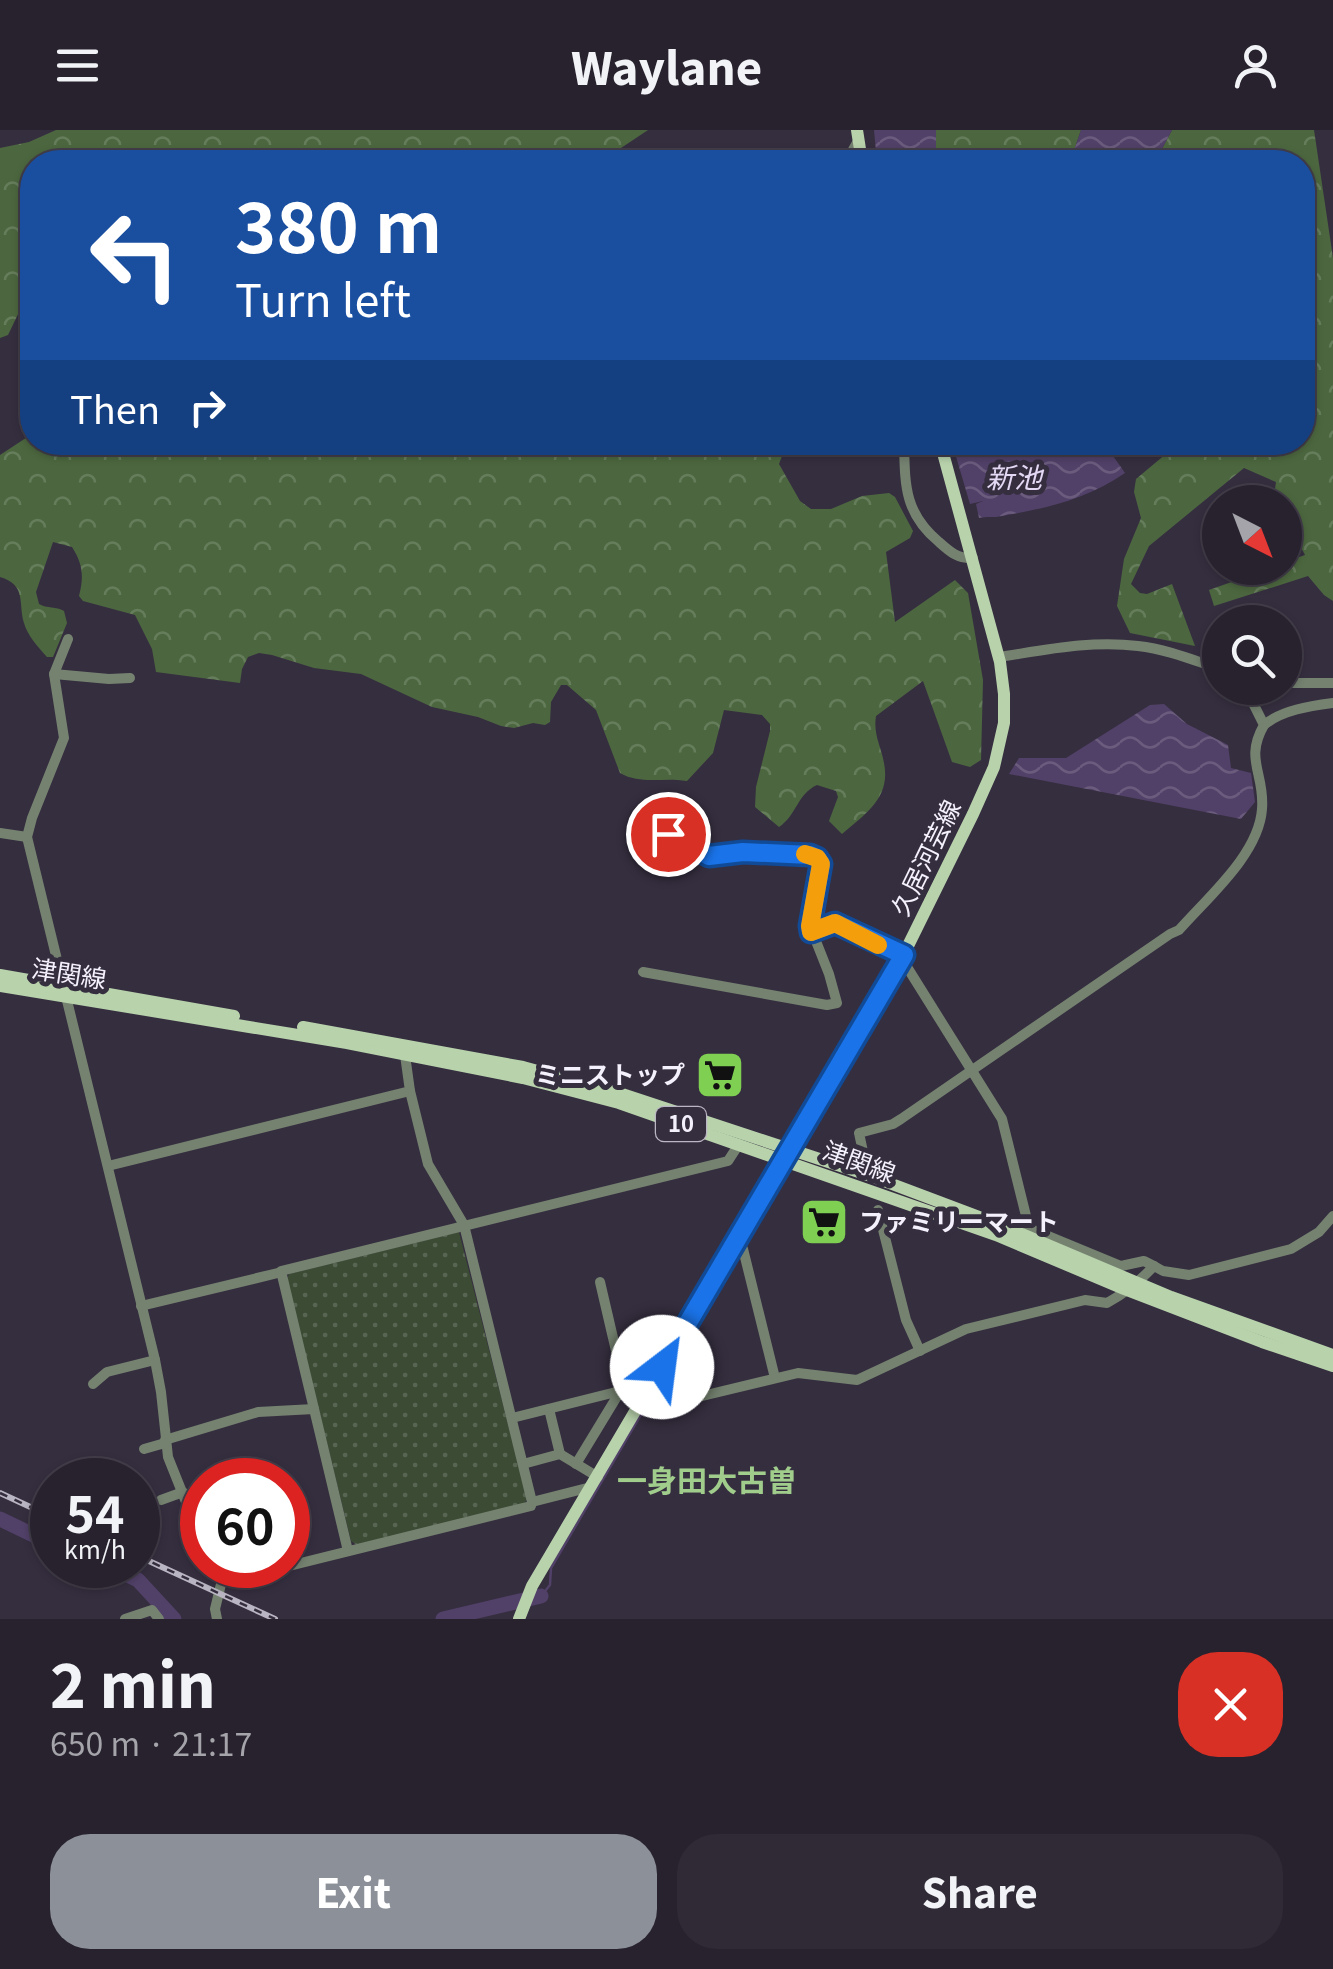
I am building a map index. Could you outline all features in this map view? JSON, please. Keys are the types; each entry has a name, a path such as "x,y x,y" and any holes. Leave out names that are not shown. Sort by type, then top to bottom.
{"main road":[{"name":"久居河芸線","path":"518,1615 594,1482 741,1244 787,1154 902,959 994,767 1004,723 999,658 944,455"},
{"name":"津関線","path":"0,975 522,1078 620,1103 739,1144 868,1175 998,1224 1262,1342 1333,1366"},
{"name":"津関線","path":"0,986 63,990 523,1067 622,1094 1131,1286 1333,1355"}],"street":[{"path":"905,455 907,493 914,515 957,556 973,558"},
{"path":"68,639 54,674 64,738 27,837 155,1360 165,1442 180,1485"},
{"path":"999,658 1072,646 1125,644 1202,663"},
{"path":"54,674 109,680 130,678"},
{"path":"868,1175 859,1133 892,1124 1179,930 1232,872 1258,830 1262,793 1254,743 1264,725 1271,718 1328,704 1327,683"},
{"path":"1254,705 1264,725"},
{"path":"0,833 27,837"},
{"path":"644,972 838,1005 810,926 821,864 817,858 768,852 709,856 668,834"},
{"path":"811,932 835,923 902,959 1002,1119 1029,1228 1121,1266 1144,1261 1163,1271 1188,1274 1291,1249 1318,1232 1333,1216"},
{"path":"405,1055 428,1164 464,1226 532,1502"},
{"path":"108,1166 410,1091"},
{"path":"141,1306 728,1160 739,1144"},
{"path":"878,1210 906,1320 920,1351"},
{"path":"741,1244 775,1378"},
{"path":"512,1418 620,1390 643,1406 798,1373 856,1380 966,1330 998,1320 1085,1300 1108,1303 1154,1266"},
{"path":"282,1272 348,1551"},
{"path":"576,1464 624,1385 600,1282"},
{"path":"93,1384 107,1372 155,1360"},
{"path":"144,1449 258,1412 314,1408"},
{"path":"310,1560 531,1506 532,1502 594,1482 560,1454 549,1409"},
{"path":"523,1464 560,1454"},
{"path":"161,1500 180,1493"},
{"path":"217,1619 214,1608 220,1588"},
{"path":"124,1619 152,1610 159,1619"}],"green space":[{"path":"56,130 648,130 620,150 20,150 20,310 8,335 0,338 0,148 29,142"},
{"path":"936,130 1081,130 1074,150 936,148"},
{"path":"1172,130 1314,130 1333,258 1333,601 1308,576 1302,578 1302,485 1276,485 1244,468 1223,485 1202,485 1202,502 1149,546 1131,584 1147,594 1172,584 1195,646 1130,633 1117,606 1124,559 1141,518 1134,492 1136,479 1165,455 1315,455 1315,150 1161,150"},
{"path":"20,442 20,455 782,455 779,464 800,501 811,509 831,509 862,496 889,493 895,497 913,531 910,538 886,552 895,622 955,580 968,593 983,680 981,760 970,767 952,762 923,681 876,716 884,786 867,812 842,834 829,821 838,797 836,791 817,785 779,827 755,807 770,731 770,724 762,715 724,710 713,753 687,781 644,780 620,773 596,710 567,685 561,685 551,702 550,722 514,728 432,707 361,674 314,668 272,655 259,653 248,657 240,683 156,672 152,649 135,615 83,601 79,596 82,571 76,553 72,547 53,542 36,592 39,604 64,611 67,623 53,657 47,657 26,628 18,590 0,577 0,455"},
{"path":"1223,585 1280,585 1217,605 1214,605 1209,590"},
{"path":"459,1232 527,1499 524,1504 357,1545 351,1541 287,1279 289,1274"}],"water":[{"path":"874,130 936,130 937,150 876,150"},
{"path":"1081,130 1172,130 1161,150 1074,150"},
{"name":"新池","path":"956,455 1112,455 1125,473 1066,501 999,517 979,518 976,504 983,501 970,504"},
{"path":"1164,704 1187,724 1228,745 1231,768 1251,773 1255,802 1241,819 1009,774 1019,758 1066,758 1150,705"}],"waterway":[{"path":"745,1241 773,1196"},
{"path":"647,1404 738,1252"},
{"path":"541,1596 550,1585 551,1568 643,1411"},
{"path":"0,1519 30,1533"},
{"path":"145,1588 174,1619"},
{"path":"443,1619 541,1596"}],"railway":[{"path":"0,1493 30,1507"},
{"path":"160,1566 275,1619"}],"slow traffic":[{"path":"805,854 821,864 811,932 835,923 878,945"}],"place":[{"name":"ミニストップ","path":"720,1075"},
{"name":"ファミリーマート","path":"824,1222"}],"district":[{"name":"一身田大古曽","path":"707,1482"}],"route":[{"path":"662,1367 904,955 835,923 811,932 821,864 817,858 743,852 709,856 668,834"}]}
